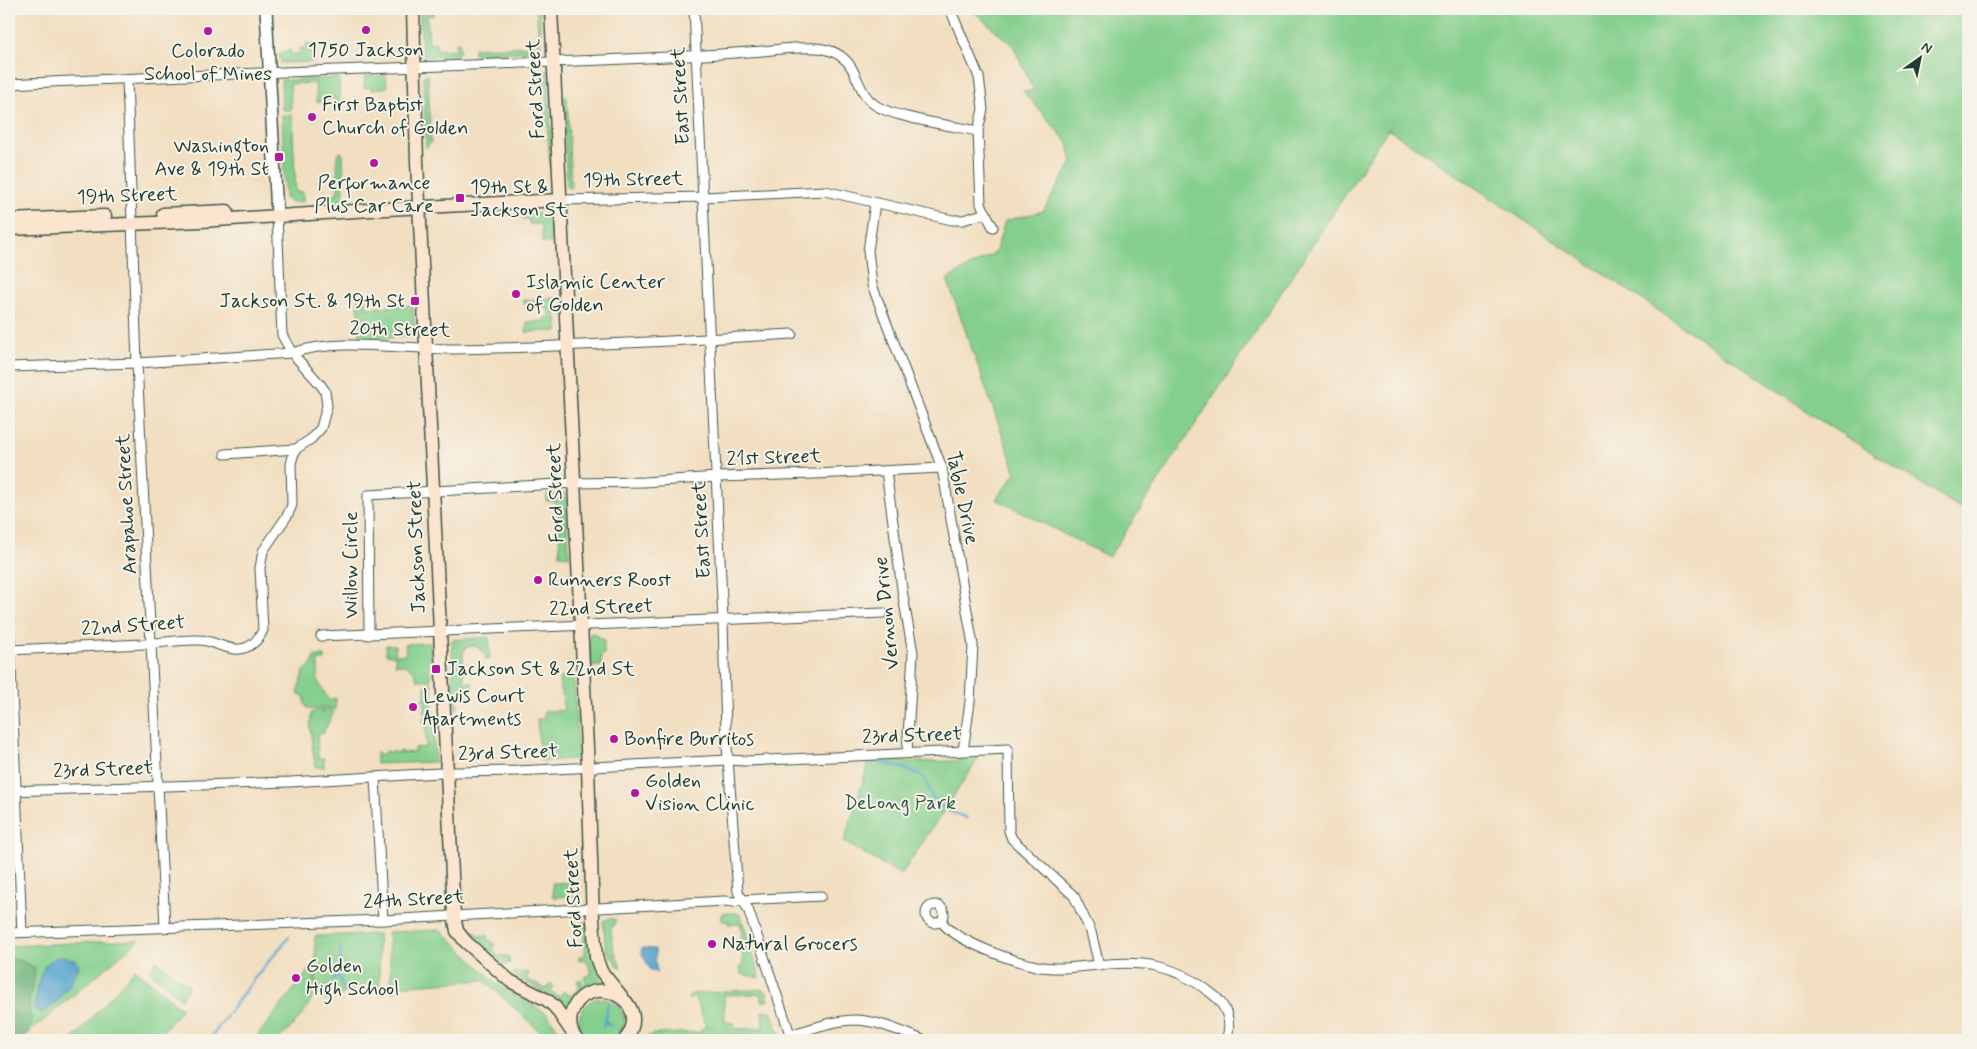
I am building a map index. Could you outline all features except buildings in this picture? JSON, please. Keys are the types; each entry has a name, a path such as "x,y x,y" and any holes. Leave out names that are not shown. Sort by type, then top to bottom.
{"main road":[{"name":"Jackson Street","path":"413,9 439,632 454,916 458,931 466,942 510,981 546,1000 554,1007 574,1035"},
{"name":"Ford Street","path":"551,9 562,200 588,768 592,907 596,957 602,971 631,1009 635,1040"},
{"name":"19th Street","path":"9,230 258,210 277,215 562,200"},
{"name":"19th Street","path":"9,220 132,219"},
{"path":"574,1035 570,1018 573,1008 586,994 605,990 622,997"},
{"path":"625,1040 633,1022"}],"street":[{"path":"225,454 296,449 311,439 321,428 327,406 325,391 292,354 282,335 266,9"},
{"name":"East Street","path":"694,9 717,477 726,733 738,892 748,909 791,1037"},
{"path":"950,9 979,76 983,109 978,131 981,204 993,227"},
{"path":"9,84 696,56 815,48 835,52 848,61 863,91 873,104 903,115 978,131"},
{"name":"Arapahoe Street","path":"127,79 137,363 165,926"},
{"name":"19th Street","path":"562,200 704,197 825,191 952,220 963,220 986,213"},
{"name":"Table Drive","path":"874,203 868,251 872,284 942,468 973,645 970,702 963,751"},
{"name":"20th Street","path":"9,367 137,363 292,354 304,349 356,346 452,349 792,334"},
{"name":"22nd Street","path":"10,650 199,640 241,649 256,641 263,630 260,568 263,551 287,516 292,505 291,464 292,456 296,449"},
{"name":"21st Street","path":"368,495 574,483 644,482 717,477 942,468"},
{"name":"Vernon Drive","path":"886,471 913,653 908,753"},
{"name":"Willow Circle","path":"368,495 369,635"},
{"name":"22nd Street","path":"321,636 883,614"},
{"path":"9,619 13,791 22,932"},
{"name":"23rd Street","path":"13,791 375,778 728,760 746,761 1008,749 1009,831 1012,839 1074,896 1091,932 1099,965"},
{"path":"375,778 383,920"},
{"name":"24th Street","path":"9,933 165,926 383,920 592,907 734,902 821,896"},
{"path":"941,921 946,928 961,939 1036,966 1075,967 1136,962 1165,967 1203,986 1218,998 1227,1013 1228,1036 1226,1040"},
{"path":"791,1037 842,1021 855,1020 877,1023 923,1040"}],"green space":[{"path":"536,9 540,9 540,51 474,54 474,48 537,46 539,42"},
{"path":"971,9 1968,9 1968,513 1805,411 1805,409 1388,129 1109,557 996,499 1016,473 947,279 995,253 1005,221 1043,211 1072,162 1068,143 1023,91 1034,91 1013,46"},
{"path":"423,12 434,12 434,15 427,16 429,43 436,43 437,50 456,49 456,42 459,42 460,51 457,55 427,57 422,52 420,14"},
{"path":"306,43 313,46 314,62 281,63 279,55 290,49 290,54 299,54 300,48 306,48"},
{"path":"548,71 553,166 550,167 544,73"},
{"path":"425,75 428,75 431,142 426,148 423,78"},
{"path":"365,76 386,76 387,87 372,90 371,87 364,88"},
{"path":"337,78 339,80 340,105 335,105 334,98 330,101 317,102 315,83 290,84 291,110 282,110 281,80"},
{"path":"567,96 571,188 567,188 563,98"},
{"path":"282,115 292,115 296,192 303,192 303,202 290,202 285,198"},
{"path":"341,152 343,155 344,200 322,201 322,195 338,193 337,154"},
{"path":"550,213 553,217 554,232 551,233 551,243 542,243 541,224 529,224 529,219 523,219 522,214"},
{"path":"556,298 557,314 549,315 548,309 545,307 533,307 533,303 523,304 523,300"},
{"path":"358,300 366,300 367,308 413,305 415,337 360,339"},
{"path":"557,317 558,331 526,332 527,322 545,321 545,318"},
{"path":"547,493 563,493 566,495 569,556 560,555 558,509 556,509 556,502 546,501"},
{"path":"591,633 604,640 604,654 601,655 601,666 591,667 589,636"},
{"path":"489,637 490,659 485,660 485,654 476,646 466,647 463,653 464,682 472,682 473,688 467,688 467,695 458,695 458,709 456,709 453,693 452,640"},
{"path":"430,643 431,666 429,667 431,680 417,680 410,668 395,664 395,656 386,654 386,645 395,645 396,655 406,654 405,644"},
{"path":"315,656 325,656 325,660 318,660 318,681 329,701 336,698 335,710 324,706 313,710 308,709 304,696 298,693 304,671 312,664"},
{"path":"574,677 578,755 575,759 540,761 537,719 544,719 544,711 565,710 559,678"},
{"path":"429,683 432,683 435,762 376,764 376,752 377,754 385,754 385,751 399,753 399,751 402,753 414,752 414,748 426,747 426,723 423,722 423,719 426,718 425,711 423,711 425,709 425,701 422,701 422,699 425,698 425,686 429,685"},
{"path":"323,708 322,714 325,708 334,712 323,733 317,734 318,758 324,758 324,767 315,767 310,728 311,713"},
{"name":"DeLong Park","path":"870,758 924,762 979,758 901,875 844,842"},
{"path":"578,882 579,896 553,897 552,883"},
{"path":"722,913 737,913 741,915 760,978 741,974 740,966 743,965 741,924 728,924 728,921 722,921"},
{"path":"611,918 616,920 611,930 614,949 621,967 618,966 606,949 603,921"},
{"path":"584,922 589,923 602,982 564,1008 551,997 513,975 515,972 529,973 526,979 547,989 550,983 554,986 551,992 560,997 563,991 571,996 580,987 577,981 581,979 584,985 587,983 584,977 592,974 586,959 579,960 579,956 585,956 583,927 576,927 576,925 582,925"},
{"path":"462,926 467,926 480,936 487,935 488,940 494,943 494,947 491,947 491,949 494,949 497,956 508,956 510,963 502,964 495,961"},
{"path":"441,930 497,984 547,1014 558,1029 562,1040 549,1040 484,980 396,986 396,992 392,992 388,932"},
{"path":"378,934 380,993 376,993 375,988 354,990 326,1000 318,997 316,991 315,936"},
{"path":"139,940 20,1040 9,1040 9,946"},
{"path":"9,959 18,960 34,967 34,981 29,1000 32,1024 26,1033 9,1040"},
{"path":"156,960 189,986 181,999 150,971"},
{"path":"313,965 314,992 298,1020 280,1037 274,1040 254,1040"},
{"path":"135,969 182,1009 155,1040 72,1040"},
{"path":"762,989 767,992 769,1001 762,1001 762,994 724,995 725,1022 734,1023 735,1029 763,1028 762,1011 771,1011 782,1040 646,1040 645,1037 654,1034 702,1032 701,1029 707,1026 694,997 688,1000 691,994"},
{"path":"598,998 614,1003 623,1014 624,1027 614,1040 588,1040 580,1029 579,1023 582,1010 591,1001"}],"water":[{"path":"642,948 655,949 658,972 651,971 641,952"},
{"path":"64,956 77,961 79,966 59,999 54,1005 41,1013 35,1009 40,975 49,962"}],"waterway":[{"path":"858,760 873,761 917,773 925,779 931,795 937,803 967,818"},
{"path":"804,763 820,762"},
{"path":"754,765 780,764"},
{"path":"739,765 746,765"},
{"path":"209,1040 253,980 289,937"},
{"path":"334,980 341,957 340,946"},
{"path":"336,973 344,992"},
{"path":"603,1027 608,1004"},
{"path":"606,1022 611,1026"}],"place":[{"name":"1750 Jackson","path":"366,30"},
{"name":"Colorado School of Mines","path":"208,31"},
{"name":"First Baptist Church of Golden","path":"312,117"},
{"name":"Washington Ave & 19th St","path":"279,157"},
{"name":"Performance Plus Car Care","path":"374,163"},
{"name":"19th St & Jackson St","path":"460,198"},
{"name":"Islamic Center of Golden","path":"516,294"},
{"name":"Jackson St. & 19th St","path":"415,301"},
{"name":"Runners Roost","path":"538,580"},
{"name":"Jackson St & 22nd St","path":"436,669"},
{"name":"Lewis Court Apartments","path":"413,707"},
{"name":"Bonfire Burritos","path":"614,739"},
{"name":"Golden Vision Clinic","path":"635,793"},
{"name":"Natural Grocers","path":"712,944"},
{"name":"Golden High School","path":"296,978"}]}
